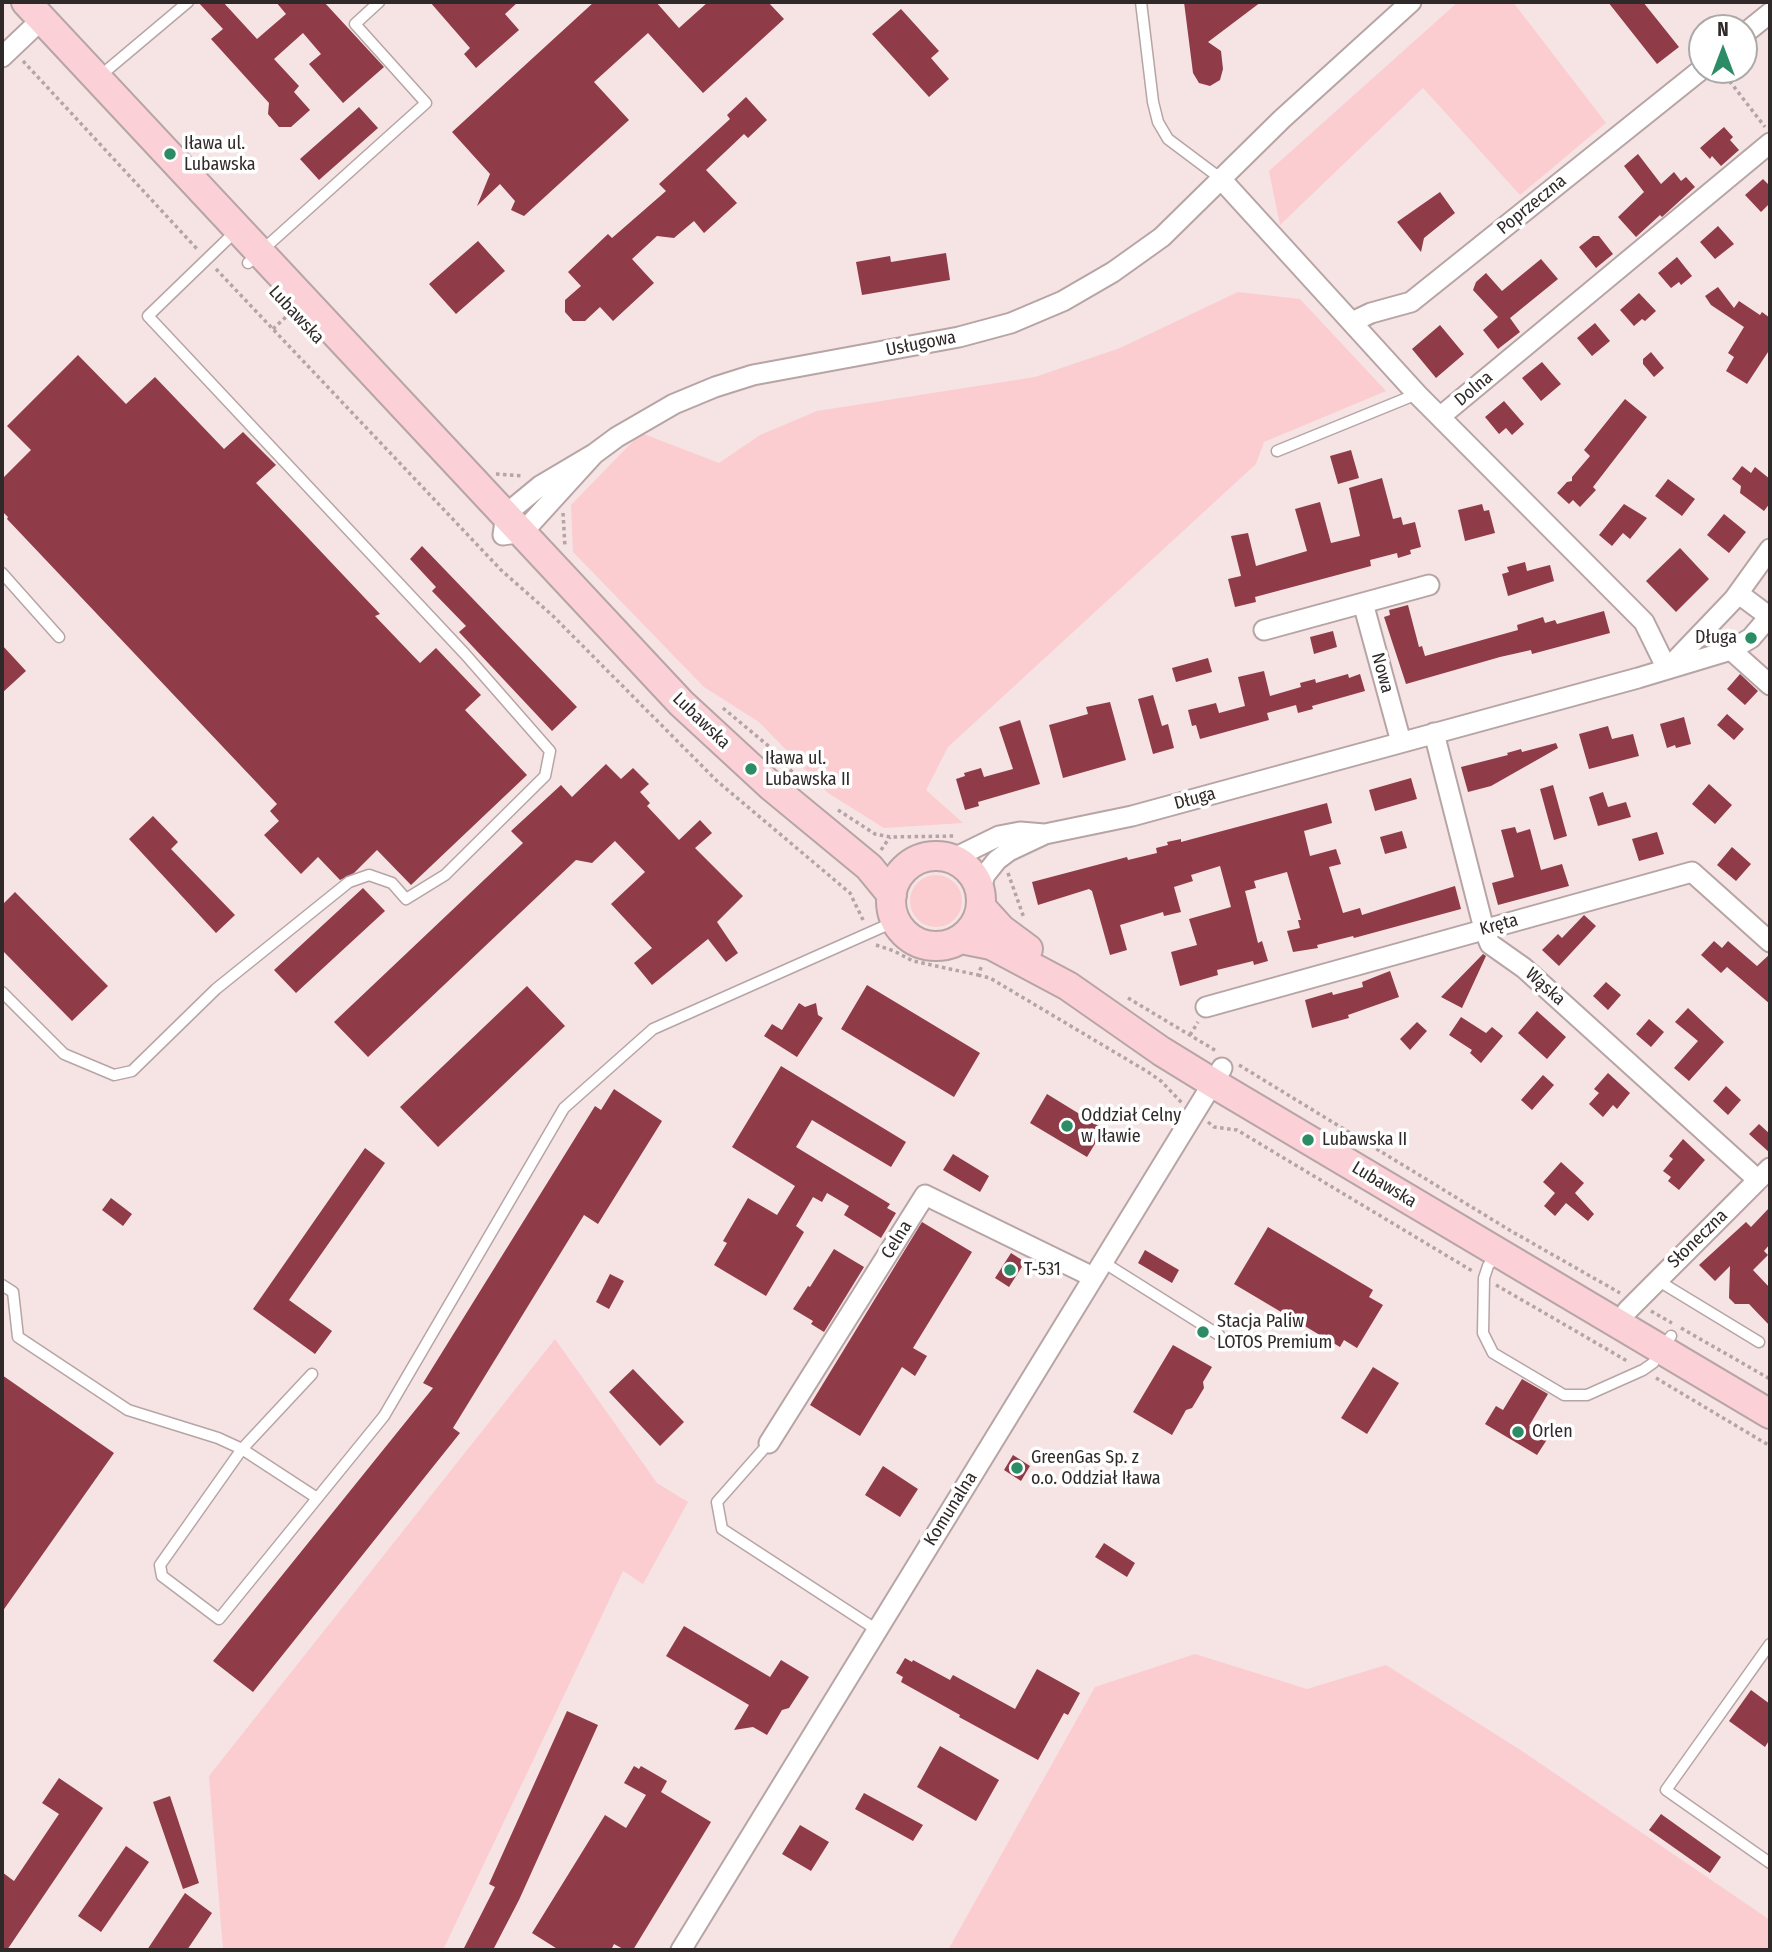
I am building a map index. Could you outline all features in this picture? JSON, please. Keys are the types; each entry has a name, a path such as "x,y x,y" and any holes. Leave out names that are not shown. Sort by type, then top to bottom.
{"main road":[{"name":"Lubawska","path":"20,21 97,79 224,243"},
{"name":"Lubawska","path":"20,21 224,243 254,257 681,703 758,775 869,867 894,908"},
{"name":"Lubawska","path":"810,817 879,853 896,859 916,861"},
{"path":"940,856 952,859 970,871 980,899 974,925 961,939 949,944 924,945 903,931 894,908 900,875 916,861 940,856"},
{"name":"Lubawska","path":"980,899 1006,932 1068,986 1161,1051 1224,1068 1630,1306 1658,1352 1770,1396"},
{"name":"Lubawska","path":"961,939 1006,932"},
{"name":"Lubawska","path":"1224,1068 1658,1352 1770,1414"},
{"path":"1599,1314 1621,1315 1630,1306"}],"street":[{"name":"Usługowa","path":"511,527 540,486 674,404 740,379 797,365 959,337 1011,323 1063,302 1113,272 1162,237 1220,178 1411,2"},
{"name":"Poprzeczna","path":"1352,322 1371,313 1411,302 1688,80"},
{"name":"Dolna","path":"1667,669 1644,622 1441,416 1770,143"},
{"path":"1220,178 1441,416"},
{"path":"1667,669 1739,594 1770,549"},
{"path":"1264,630 1429,585"},
{"path":"1739,594 1770,617"},
{"name":"Nowa","path":"1363,603 1401,743"},
{"name":"Długa","path":"980,899 985,874 997,860 1009,851 1045,834 1132,816 1731,650 1751,638 1770,617"},
{"path":"1731,650 1770,685"},
{"name":"Wąska","path":"1434,733 1490,944 1524,968 1764,1174"},
{"name":"Długa","path":"952,859 999,836 1020,832 1045,834"},
{"name":"Kręta","path":"1206,1007 1692,872 1770,942"},
{"name":"Komunalna","path":"681,1950 1194,1112 1224,1068"},
{"name":"Słoneczna","path":"1630,1306 1764,1174"},
{"name":"Celna","path":"769,1443 925,1195 1098,1269"}],"lane":[{"path":"97,79 188,2"},
{"path":"254,257 426,103 355,24 379,2"},
{"path":"1141,2 1153,102 1158,121 1168,139 1220,178"},
{"path":"2,992 64,1054 114,1075 132,1071 216,989 349,882 369,874 392,883 406,899 445,874 545,776 550,751 466,654 148,316 224,243"},
{"path":"1277,451 1418,394"},
{"path":"2,573 59,637"},
{"path":"312,1374 242,1449 160,1565 162,1576 219,1619 384,1416 564,1108 653,1029 869,932 894,908"},
{"path":"1505,1251 1488,1266 1485,1278 1483,1334 1493,1353 1564,1395 1587,1395 1658,1352"},
{"path":"1098,1269 1219,1335"},
{"path":"1657,1279 1759,1342"},
{"path":"2,1285 13,1293 18,1337 128,1410 218,1438 242,1449 317,1498"},
{"path":"769,1443 717,1502 722,1529 877,1630"},
{"path":"1770,1644 1666,1790 1770,1863"}],"path":[{"path":"20,21 224,243 500,570 553,616 718,781 850,893 877,947 894,951 913,961 990,978 1148,1072 1161,1081 1175,1098 1214,1127 1237,1130 1485,1278 1658,1352 1770,1446"},
{"path":"1732,84 1770,134"},
{"path":"978,975 1006,932"},
{"path":"1118,992 1224,1068 1511,1230 1630,1306 1770,1379"}],"shaded area":[{"path":"1458,2 1513,2 1606,123 1520,195 1423,88 1280,225 1269,171"},
{"path":"1238,292 1300,299 1386,391 1264,442 1256,464 948,747 926,790 963,823 884,828 828,793 759,722 704,687 573,552 571,505 641,433 719,463 760,435 817,411 1035,377 1120,348"},
{"path":"936,875 955,882 962,901 955,920 936,927 917,920 910,901 917,882"},
{"path":"555,1339 657,1483 688,1502 643,1584 623,1571 443,1950 223,1950 209,1776"},
{"path":"1195,1654 1307,1689 1386,1665 1522,1751 1770,1920 1770,1950 948,1950 1095,1687"}],"building":[{"path":"198,2 223,2 257,39 286,14 276,2 324,2 384,67 343,103 309,64 321,54 303,33 274,59 299,86 294,92 310,110 291,127 279,127 268,114 269,103 211,39 223,29"},
{"path":"430,2 518,2 505,14 519,30 476,68 464,54 470,48"},
{"path":"594,2 656,2 679,28 708,2 768,2 784,19 703,93 648,33 594,82 629,120 524,216 511,210 515,201 500,184 477,206 490,174 452,132"},
{"path":"1184,2 1261,2 1208,42 1221,51 1223,69 1220,80 1210,86 1199,83 1193,73"},
{"path":"1608,2 1643,2 1679,47 1657,64"},
{"path":"901,9 939,51 931,58 949,79 929,97 872,34"},
{"path":"746,97 767,120 748,138 744,134 706,170 737,203 704,233 694,221 674,238 657,236 632,259 654,283 613,321 600,307 585,321 573,321 565,312 565,300 581,286 568,272 608,234 612,238 666,191 659,184 730,119 727,115"},
{"path":"359,107 378,128 319,180 300,159"},
{"path":"1724,127 1739,150 1721,166 1700,148"},
{"path":"1638,154 1661,184 1674,172 1681,181 1686,177 1695,187 1636,237 1618,217 1644,192 1624,166"},
{"path":"1763,179 1770,186 1770,203 1761,212 1745,195"},
{"path":"1440,192 1455,213 1424,238 1421,252 1397,222"},
{"path":"1718,226 1734,244 1715,259 1700,242"},
{"path":"1593,236 1599,236 1613,254 1596,268 1579,247"},
{"path":"478,241 505,271 456,314 429,284"},
{"path":"946,253 950,280 862,295 856,262 890,256 891,262"},
{"path":"1677,257 1692,276 1681,285 1679,282 1671,288 1658,273"},
{"path":"1541,259 1558,279 1510,318 1520,332 1498,349 1483,330 1498,317 1473,290 1476,282 1486,273 1502,291"},
{"path":"1718,287 1734,308 1739,301 1760,315 1762,312 1770,318 1770,349 1747,384 1726,371 1734,357 1728,353 1744,327 1711,305 1705,296"},
{"path":"1639,293 1656,311 1634,326 1620,310"},
{"path":"1595,323 1610,341 1592,356 1577,338"},
{"path":"1440,325 1464,354 1436,378 1412,349"},
{"path":"1651,352 1664,368 1654,377 1643,364 1643,359"},
{"path":"78,355 126,404 155,377 224,449 243,432 276,465 256,483 380,614 375,616 420,663 436,648 481,695 465,710 527,775 411,885 377,850 354,873 340,880 318,857 301,874 264,835 279,821 270,811 277,804 7,519 2,511 2,479 31,450 7,426"},
{"path":"1542,362 1561,384 1541,401 1522,378"},
{"path":"1625,399 1647,417 1593,487 1596,490 1580,507 1573,500 1569,504 1557,493 1567,482 1572,481 1572,477 1590,456 1584,450"},
{"path":"1504,401 1524,424 1512,435 1506,428 1499,434 1485,417"},
{"path":"1351,450 1359,478 1338,484 1330,456"},
{"path":"1742,466 1751,473 1755,467 1770,479 1770,503 1764,511 1740,493 1741,486 1732,479"},
{"path":"1382,478 1393,519 1401,517 1403,525 1415,522 1421,547 1410,550 1411,554 1398,558 1397,553 1370,560 1371,566 1255,597 1256,602 1235,607 1228,579 1241,576 1231,536 1248,533 1256,566 1307,551 1295,509 1320,502 1331,543 1360,536 1349,488"},
{"path":"1668,479 1695,499 1682,516 1655,496"},
{"path":"1482,504 1484,511 1489,510 1495,533 1465,541 1458,510"},
{"path":"1624,504 1647,518 1630,539 1623,533 1612,546 1599,535"},
{"path":"1724,514 1746,532 1729,553 1707,535"},
{"path":"422,546 577,707 552,731 459,632 466,626 432,591 436,587 410,559"},
{"path":"1680,548 1709,579 1676,612 1646,581"},
{"path":"1525,562 1527,571 1550,565 1554,581 1508,596 1502,574 1509,572 1507,567"},
{"path":"1408,605 1419,647 1422,646 1425,656 1518,630 1517,625 1543,617 1545,623 1555,620 1557,624 1604,611 1610,633 1532,654 1531,650 1500,657 1406,684 1384,617 1390,615 1389,610"},
{"path":"1333,631 1337,647 1314,654 1310,637"},
{"path":"2,645 26,671 2,693"},
{"path":"1208,658 1212,672 1176,682 1172,668"},
{"path":"1264,671 1270,696 1301,687 1300,683 1315,679 1316,683 1348,674 1349,678 1360,674 1365,691 1312,706 1313,709 1298,713 1296,705 1267,713 1269,720 1200,739 1196,725 1192,726 1188,710 1216,703 1219,713 1245,706 1238,677"},
{"path":"1740,674 1758,691 1745,705 1727,689"},
{"path":"1153,695 1162,726 1168,724 1174,748 1153,754 1138,699"},
{"path":"1110,702 1126,760 1063,778 1049,725 1088,714 1086,707"},
{"path":"1727,714 1744,729 1734,740 1717,725"},
{"path":"1684,717 1691,744 1667,748 1660,724"},
{"path":"1020,720 1040,784 978,802 979,806 965,810 956,779 965,776 964,773 981,768 984,777 1013,769 999,727"},
{"path":"1608,726 1612,739 1633,734 1639,756 1589,769 1579,734"},
{"path":"1556,743 1558,748 1491,786 1468,792 1461,767 1521,749 1522,752"},
{"path":"606,764 621,779 633,768 649,784 640,792 650,803 647,806 679,840 700,820 712,833 695,848 743,896 717,922 738,953 726,962 708,939 652,985 634,963 652,948 611,904 645,872 615,841 592,863 576,860 368,1057 334,1022 523,843 511,831 561,785 572,797"},
{"path":"1411,778 1417,799 1375,811 1369,790"},
{"path":"1709,784 1732,805 1715,824 1692,804"},
{"path":"1553,785 1567,836 1554,840 1540,789"},
{"path":"1603,792 1608,807 1626,802 1631,817 1598,826 1589,797"},
{"path":"1327,803 1332,823 1304,831 1310,856 1336,849 1341,864 1329,867 1343,913 1360,908 1362,915 1455,886 1461,909 1354,938 1353,936 1317,945 1318,948 1293,952 1287,931 1300,928 1298,920 1301,920 1287,872 1254,881 1256,888 1245,891 1258,943 1262,941 1268,961 1254,965 1253,961 1217,970 1218,975 1180,986 1171,952 1197,945 1189,919 1231,907 1220,866 1191,875 1193,881 1174,887 1181,912 1164,916 1163,912 1120,925 1127,950 1110,955 1092,891 1089,889 1038,905 1032,882 1127,857 1128,860 1157,853 1156,848 1168,845 1167,842 1181,839 1181,842"},
{"path":"153,816 178,842 171,849 235,915 216,933 129,839"},
{"path":"1515,827 1517,833 1530,829 1541,870 1562,864 1569,886 1498,905 1492,883 1514,877 1501,830"},
{"path":"1402,831 1407,848 1385,854 1380,837"},
{"path":"1657,832 1664,854 1639,861 1632,839"},
{"path":"1732,847 1751,864 1736,881 1717,865"},
{"path":"363,888 385,911 296,993 274,970"},
{"path":"15,892 108,986 72,1021 2,950 2,905"},
{"path":"1584,915 1596,926 1559,966 1542,950 1558,934 1562,938"},
{"path":"1714,941 1722,948 1728,941 1757,966 1770,954 1770,1004 1727,967 1721,973 1701,955"},
{"path":"1483,954 1486,956 1462,1008 1441,997"},
{"path":"1390,971 1399,997 1348,1015 1349,1018 1312,1028 1305,1000 1363,987 1362,982"},
{"path":"1606,982 1621,995 1608,1010 1593,996"},
{"path":"867,985 980,1053 954,1097 841,1029"},
{"path":"527,986 565,1026 438,1147 400,1107"},
{"path":"799,1003 805,1007 816,1003 818,1015 823,1018 797,1057 764,1036 772,1024 782,1030"},
{"path":"1688,1008 1724,1042 1689,1081 1674,1068 1698,1041 1675,1022"},
{"path":"1537,1011 1566,1037 1547,1059 1518,1033"},
{"path":"1461,1017 1486,1033 1492,1027 1503,1036 1481,1063 1470,1053 1472,1050 1449,1035"},
{"path":"1649,1019 1664,1032 1651,1047 1636,1034"},
{"path":"1417,1022 1427,1031 1410,1050 1400,1039"},
{"path":"781,1066 906,1142 891,1167 812,1120 796,1147 890,1204 887,1208 896,1213 881,1238 844,1215 849,1206 827,1193 822,1202 813,1197 796,1226 804,1232 766,1296 714,1265 727,1243 723,1241 748,1198 777,1215 795,1186 732,1147"},
{"path":"1608,1073 1630,1093 1617,1109 1613,1105 1603,1117 1589,1104 1599,1093 1594,1089"},
{"path":"1543,1075 1554,1085 1532,1110 1521,1100"},
{"path":"1726,1086 1741,1100 1728,1115 1713,1101"},
{"path":"614,1089 662,1121 598,1224 584,1215 453,1428 460,1433 253,1692 213,1661 433,1388 423,1383 595,1106 601,1110"},
{"name":"Oddział Celny w Iławie","path":"1047,1094 1104,1129 1087,1157 1030,1123"},
{"path":"1759,1124 1770,1134 1770,1153 1749,1134"},
{"path":"1683,1139 1705,1160 1679,1190 1668,1181 1671,1177 1663,1171 1673,1159 1669,1156"},
{"path":"365,1148 385,1163 289,1300 332,1331 315,1354 253,1309"},
{"path":"953,1154 989,1176 980,1192 943,1170"},
{"path":"1561,1162 1584,1183 1575,1193 1594,1214 1588,1221 1566,1203 1555,1216 1544,1206 1555,1193 1543,1182"},
{"path":"111,1198 132,1214 123,1226 102,1210"},
{"path":"1770,1207 1770,1244 1764,1251 1768,1255 1753,1270 1770,1288 1770,1326 1749,1304 1735,1304 1729,1298 1730,1266 1715,1281 1699,1265 1746,1222 1751,1227"},
{"path":"922,1222 972,1252 913,1348 927,1356 915,1376 902,1367 860,1436 810,1405"},
{"path":"1268,1227 1373,1290 1369,1297 1383,1305 1357,1348 1344,1340 1340,1347 1234,1284"},
{"path":"834,1249 864,1267 824,1332 811,1324 813,1321 793,1309"},
{"path":"1145,1250 1179,1270 1172,1283 1138,1263"},
{"name":"T-531","path":"1011,1253 1025,1262 1009,1287 995,1278"},
{"path":"610,1274 624,1281 609,1309 596,1302"},
{"path":"1173,1345 1212,1367 1203,1382 1204,1388 1192,1408 1186,1410 1172,1435 1133,1412"},
{"path":"1373,1367 1399,1383 1367,1434 1341,1418"},
{"path":"633,1369 684,1422 660,1446 609,1392"},
{"path":"2,1375 114,1453 2,1612"},
{"path":"1522,1379 1548,1394 1529,1426 1548,1438 1537,1455 1485,1424 1496,1406 1503,1410"},
{"name":"GreenGas Sp. z o.o. Oddział Iława","path":"1013,1455 1030,1466 1021,1481 1004,1470"},
{"path":"883,1466 918,1489 900,1517 865,1495"},
{"path":"1104,1543 1135,1563 1127,1577 1095,1557"},
{"path":"684,1626 770,1677 781,1660 809,1677 789,1708 782,1710 767,1735 753,1727 734,1730 749,1705 666,1656"},
{"path":"905,1658 950,1680 953,1675 1015,1709 1037,1669 1080,1693 1068,1715 1064,1713 1038,1760 901,1682 903,1677 896,1673"},
{"path":"1751,1690 1770,1704 1770,1739 1765,1747 1729,1721"},
{"path":"567,1711 598,1725 519,1900 493,1950 463,1950 495,1887 489,1884"},
{"path":"940,1746 999,1780 976,1821 917,1787"},
{"path":"634,1766 639,1769 641,1766 667,1781 661,1792 711,1822 633,1950 625,1950 614,1944 611,1950 559,1950 532,1933 605,1815 626,1828 646,1795 624,1783"},
{"path":"59,1778 103,1808 7,1950 2,1950 2,1872 14,1881 59,1814 42,1803"},
{"path":"864,1793 923,1825 913,1841 855,1809"},
{"path":"170,1796 199,1883 183,1889 153,1802"},
{"path":"1661,1814 1721,1857 1710,1873 1649,1830"},
{"path":"800,1825 829,1842 811,1871 782,1854"},
{"path":"126,1846 149,1862 101,1932 78,1916"},
{"path":"185,1893 212,1913 187,1950 147,1950"}],"place":[{"name":"Iława ul. Lubawska","path":"170,154"},
{"name":"Długa","path":"1751,638"},
{"name":"Iława ul. Lubawska II","path":"751,769"},
{"name":"Oddział Celny w Iławie","path":"1067,1126"},
{"name":"Lubawska II","path":"1308,1140"},
{"name":"T-531","path":"1010,1270"},
{"name":"Stacja Paliw LOTOS Premium","path":"1203,1332"},
{"name":"Orlen","path":"1518,1432"},
{"name":"GreenGas Sp. z o.o. Oddział Iława","path":"1017,1468"}]}
